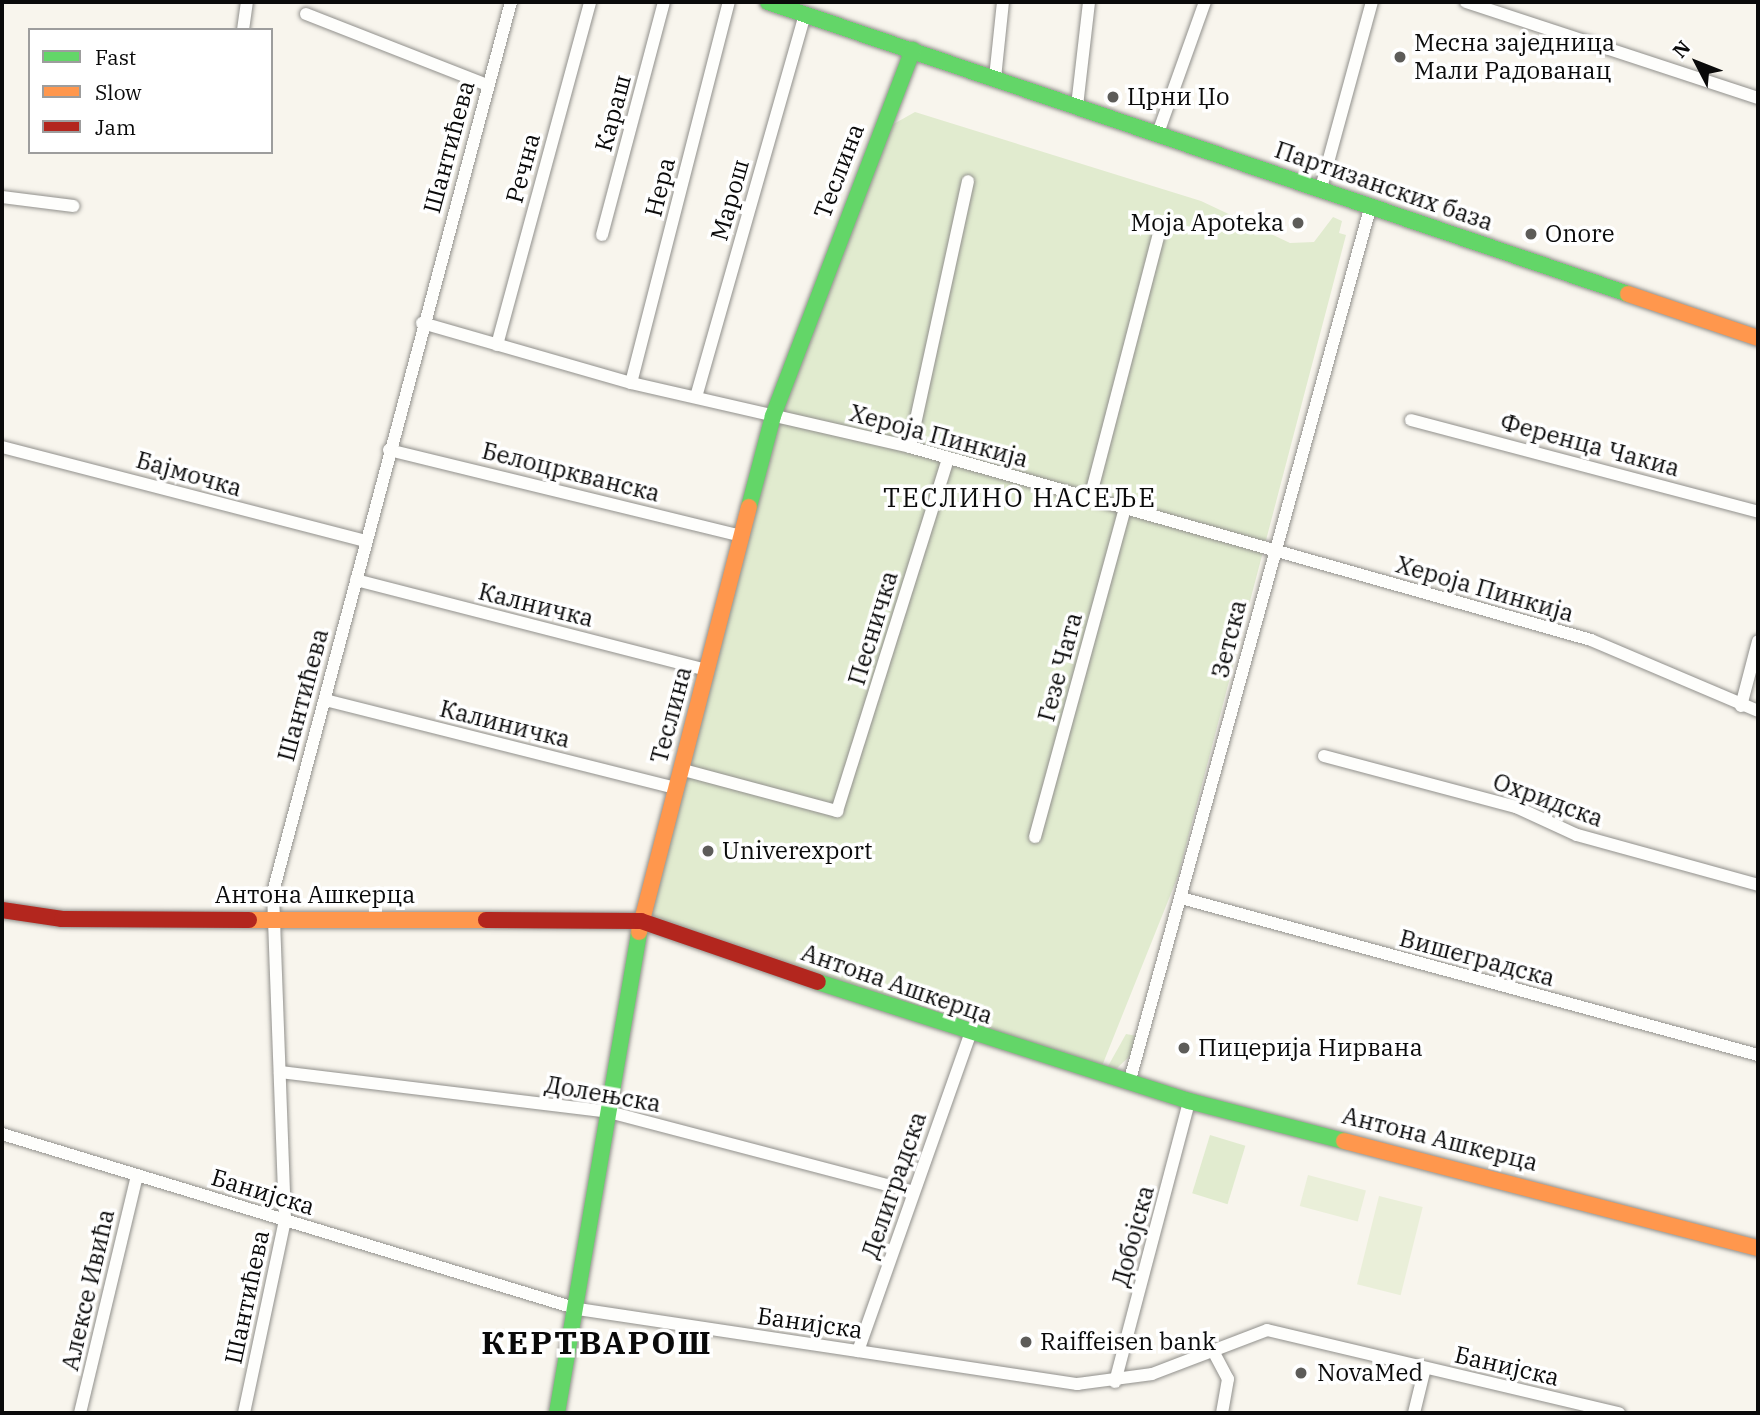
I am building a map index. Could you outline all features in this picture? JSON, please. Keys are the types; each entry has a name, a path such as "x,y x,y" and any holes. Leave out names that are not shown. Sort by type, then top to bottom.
{"street":[{"path":"243,28 247,2"},
{"name":"Шантићева","path":"244,1413 285,1220 272,917 279,860 325,700 422,323 511,2"},
{"name":"Речна","path":"497,345 590,2"},
{"name":"Караш","path":"602,235 664,2"},
{"name":"Нера","path":"631,383 729,2"},
{"name":"Партизанских база","path":"768,2 1758,338"},
{"path":"995,78 1003,2"},
{"path":"1077,106 1089,2"},
{"path":"1158,133 1205,2"},
{"path":"1321,188 1372,2"},
{"path":"1466,2 1758,98"},
{"path":"306,14 487,85"},
{"name":"Марош","path":"696,397 805,14"},
{"name":"Теслина","path":"557,1413 578,1309 641,921 675,788 773,416 913,50"},
{"path":"910,447 968,181"},
{"path":"2,197 73,206"},
{"name":"Зетска","path":"1129,1083 1185,899 1273,551 1371,205"},
{"path":"1090,498 1158,237"},
{"name":"Хероја Пинкија","path":"422,323 631,383 910,447 1591,640 1758,711"},
{"name":"Ференца Чакиа","path":"1411,419 1758,512"},
{"name":"Бајмочка","path":"2,447 365,541"},
{"name":"Белоцркванска","path":"389,450 742,536"},
{"name":"Песничка","path":"680,769 837,811 948,458"},
{"name":"Гезе Чата","path":"1035,837 1125,508"},
{"name":"Калничка","path":"356,580 706,670"},
{"path":"1741,706 1758,641"},
{"name":"Калиничка","path":"325,700 675,788"},
{"name":"Охридска","path":"1324,756 1516,807 1577,835 1758,885"},
{"name":"Вишеградска","path":"1185,899 1758,1055"},
{"name":"Антона Ашкерца","path":"2,910 62,919 272,917 641,921 970,1034 1189,1101 1758,1248"},
{"name":"Делиградска","path":"858,1351 970,1034"},
{"name":"Долењска","path":"280,1072 609,1112 913,1192"},
{"name":"Добојска","path":"1115,1382 1189,1101"},
{"name":"Банијска","path":"2,1137 578,1309 1077,1384 1115,1382 1267,1330 1619,1413"},
{"name":"Алексе Ивића","path":"80,1413 137,1176"},
{"path":"1212,1349 1228,1379 1222,1413"},
{"path":"1414,1413 1424,1368"}],"green space":[{"path":"915,112 1201,201 1290,243 1314,242 1333,217 1342,221 1339,233 1346,235 1178,876 1100,1071 645,919 774,424 890,126"},
{"path":"1126,1034 1137,1036 1133,1053 1114,1071 1107,1068"},
{"path":"1210,1135 1245,1146 1228,1204 1192,1193"},
{"path":"1308,1175 1366,1191 1358,1221 1300,1206"},
{"path":"1379,1196 1423,1207 1401,1295 1357,1284"}],"traffic: fast":[{"path":"768,2 1628,294"},
{"path":"749,507 773,416 913,50"},
{"path":"557,1413 639,932"},
{"path":"818,982 1189,1101 1344,1141"}],"traffic: slow":[{"path":"1628,294 1758,338"},
{"path":"639,932 749,507"},
{"path":"249,920 486,920"},
{"path":"1344,1141 1758,1248"}],"traffic: jam":[{"path":"2,910 62,919 249,920"},
{"path":"486,920 641,921 818,982"}],"place":[{"name":"Месна заједница Мали Радованац","path":"1400,57"},
{"name":"Црни Џо","path":"1113,97"},
{"name":"Moja Apoteka","path":"1298,223"},
{"name":"Onore","path":"1531,234"},
{"name":"Univerexport","path":"708,851"},
{"name":"Пицерија Нирвана","path":"1184,1048"},
{"name":"Raiffeisen bank","path":"1026,1342"},
{"name":"NovaMed","path":"1301,1373"}],"district":[{"name":"ТЕСЛИНО НАСЕЉЕ","path":"1020,498"},
{"name":"КЕРТВАРОШ","path":"597,1342"}]}
